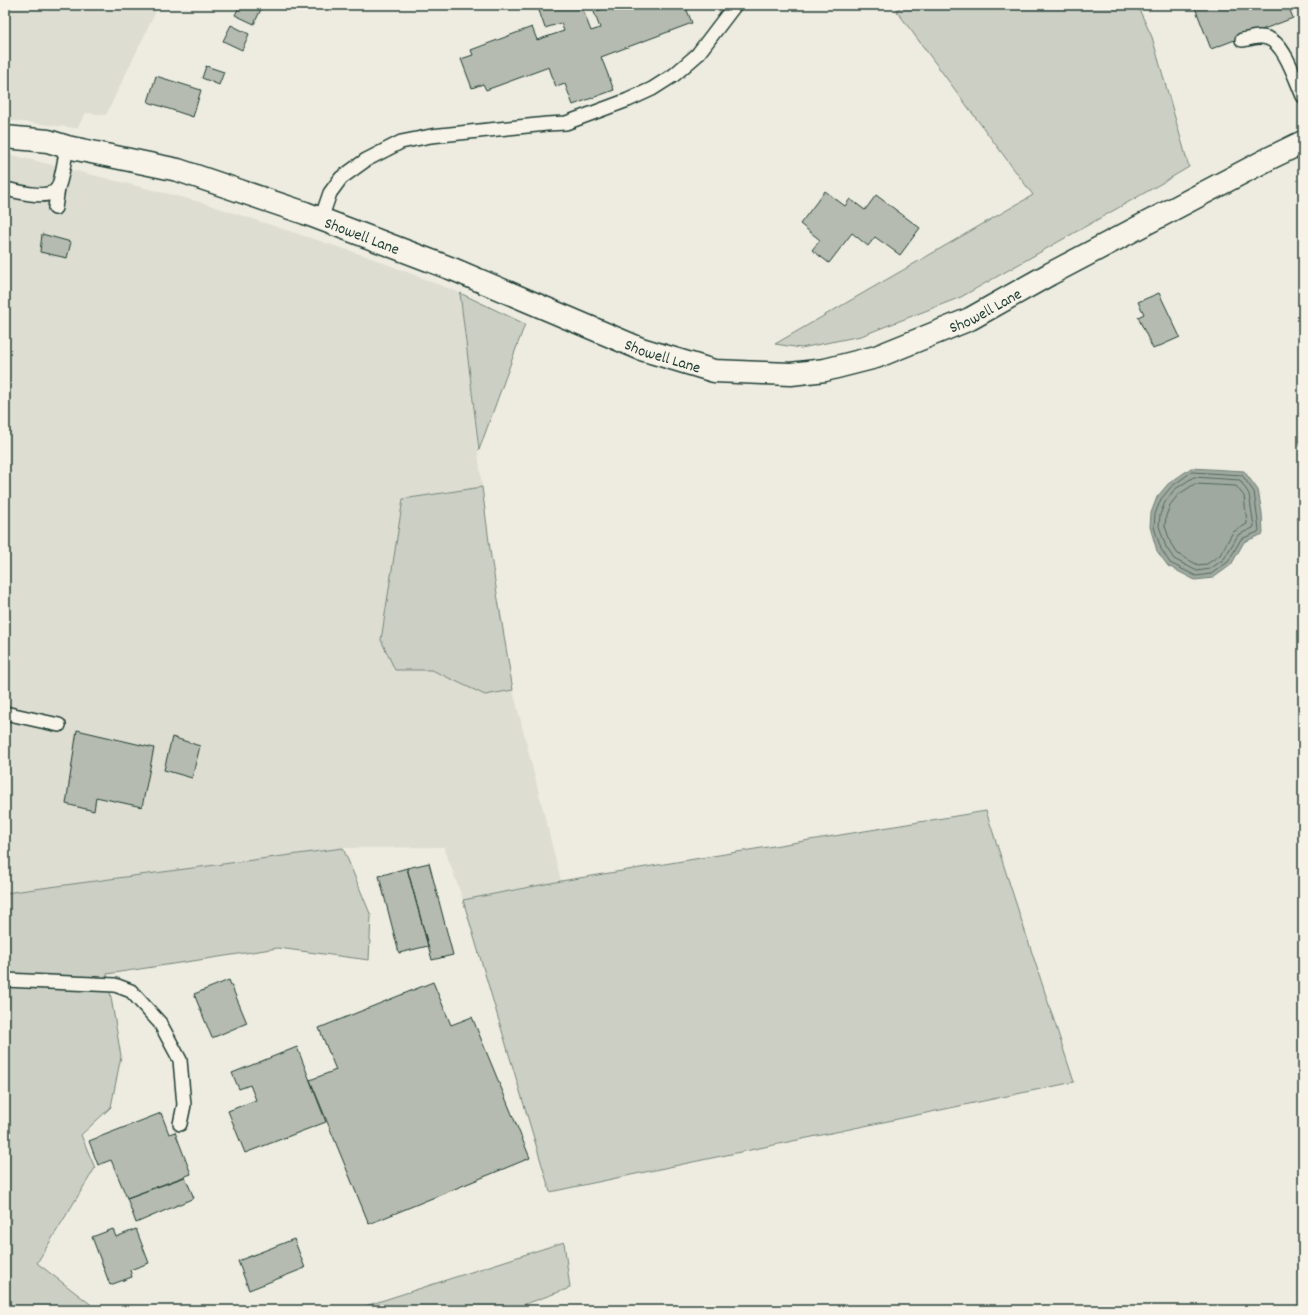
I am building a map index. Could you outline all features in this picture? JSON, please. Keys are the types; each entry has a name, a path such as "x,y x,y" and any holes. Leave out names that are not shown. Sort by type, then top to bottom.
{"street":[{"name":"Showell Lane","path":"5,136 48,141 68,147 178,170 322,219 455,270 641,350 714,371 791,374 825,370 876,357 970,319 1050,274 1303,142"}],"lane":[{"path":"322,219 330,193 341,178 366,160 401,142 432,136 566,123 628,100 652,89 674,75 697,55 734,5"},
{"path":"1242,40 1260,37 1268,38 1275,42 1286,58 1303,96"},
{"path":"55,208 58,188 68,147"},
{"path":"5,189 40,195 50,195 58,188"},
{"path":"5,714 59,725"},
{"path":"5,980 115,985 131,991 160,1023 180,1060 184,1105 180,1124"}],"shaded area":[{"path":"5,5 159,5 106,115 86,113 77,128 5,120"},
{"path":"905,5 1137,5 1152,37 1189,167 961,297 861,336 801,348 775,344 1033,195 896,10"},
{"path":"5,155 16,156 197,201 366,256 460,293 482,487 403,499 395,670 432,670 485,695 513,690 561,881 463,900 444,847 343,848 5,893"},
{"path":"460,293 525,324 479,450"},
{"path":"482,487 491,557 513,690 485,695 432,670 395,670 381,640 403,499"},
{"path":"986,811 1074,1082 550,1192 463,900 561,881"},
{"path":"343,848 371,916 369,960 278,948 107,974 121,1056 111,1107 81,1135 95,1168 37,1263 98,1310 5,1310 5,893"},
{"path":"564,1242 570,1288 509,1310 353,1310"}],"water":[{"path":"1191,468 1244,471 1258,490 1262,513 1263,534 1244,542 1231,565 1213,578 1195,580 1168,566 1157,551 1150,527 1151,513 1157,497 1168,484"}],"building":[{"path":"240,5 263,5 254,24 235,15"},
{"path":"537,5 581,5 591,31 600,28 594,12 614,5 685,5 692,23 601,57 614,90 573,105 565,84 556,87 549,67 486,90 483,84 472,88 461,59 473,55 471,50 532,27 537,40 564,31 561,23 545,28"},
{"path":"1194,5 1288,5 1293,18 1211,49"},
{"path":"231,25 249,34 242,50 223,41"},
{"path":"206,66 224,72 219,85 202,78"},
{"path":"156,76 201,90 193,117 148,102"},
{"path":"825,191 845,206 850,199 865,210 876,195 920,228 900,255 875,237 868,246 852,233 829,263 812,250 820,240 800,224"},
{"path":"42,234 71,242 67,258 40,252"},
{"path":"1159,293 1180,337 1153,349 1138,317 1144,314 1138,302"},
{"path":"77,730 154,748 142,807 96,797 94,811 66,804"},
{"path":"172,737 200,746 192,778 164,770"},
{"path":"429,863 453,955 432,960 407,868"},
{"path":"407,868 428,946 399,953 379,876"},
{"path":"229,980 247,1023 212,1038 194,994"},
{"path":"433,982 451,1025 472,1017 530,1158 369,1224 310,1080 336,1070 319,1028"},
{"path":"297,1047 326,1122 245,1153 228,1111 256,1100 250,1085 239,1089 232,1073"},
{"path":"161,1113 169,1134 175,1132 191,1174 127,1198 111,1160 98,1165 89,1141"},
{"path":"185,1177 194,1198 136,1223 127,1198"},
{"path":"113,1229 116,1237 136,1229 149,1263 130,1270 132,1277 110,1285 92,1237"},
{"path":"294,1239 305,1268 249,1290 238,1261"}]}
